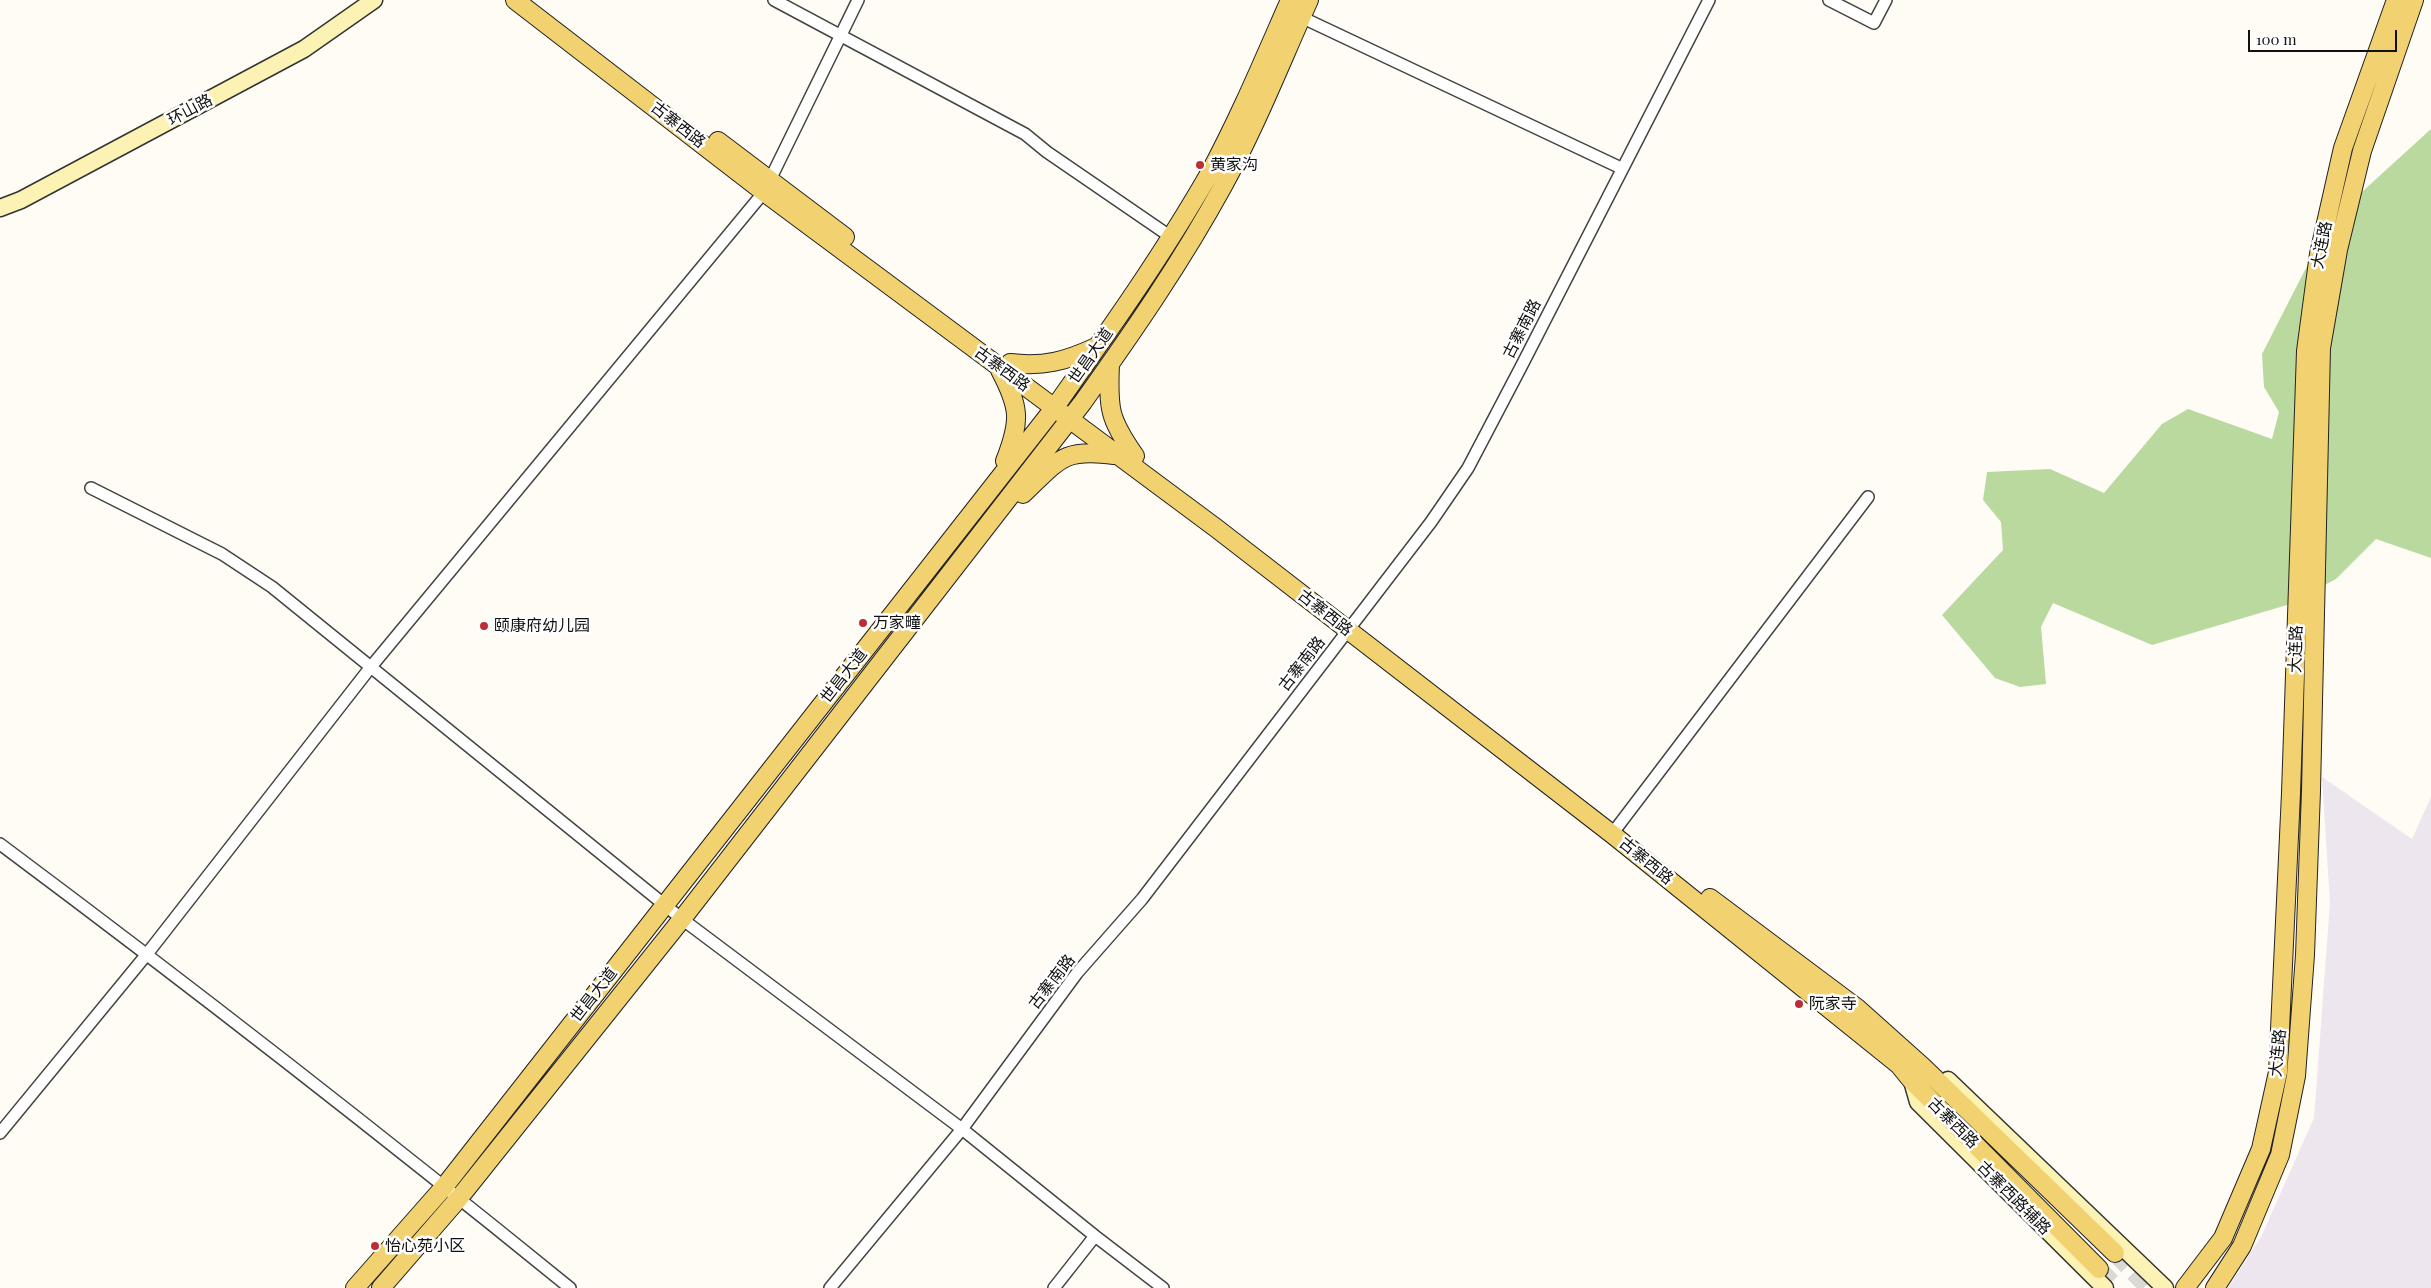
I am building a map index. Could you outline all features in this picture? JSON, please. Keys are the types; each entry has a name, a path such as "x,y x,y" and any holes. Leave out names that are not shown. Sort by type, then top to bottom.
{"main road":[{"name":"环山路","path":"0,208 21,200 304,49 374,0"},
{"name":"古寨西路","path":"515,0 1058,404 1135,456 1350,628"},
{"name":"古寨西路","path":"530,0 767,186"},
{"name":"世昌大道","path":"355,1288 444,1187 1058,404 1171,237 1208,174 1238,116 1290,0"},
{"name":"世昌大道","path":"381,1288 459,1198 682,919 1073,415 1110,364 1188,248 1224,184 1309,0"},
{"name":"大连路","path":"2185,1288 2223,1238 2261,1149 2278,1072 2291,793 2307,342 2319,254 2343,148 2396,0"},
{"name":"大连路","path":"2215,1288 2242,1246 2280,1155 2296,1076 2305,955 2311,791 2321,348 2338,250 2362,151 2414,0"},
{"path":"998,479 1015,436 1017,412 1005,365 1034,366 1055,362 1073,358 1098,346"},
{"path":"1110,364 1110,412 1117,429 1135,456"},
{"name":"古寨西路","path":"1073,415 1116,455 1350,628 1614,830 1857,1008 1923,1067 2115,1253"},
{"path":"998,512 1020,498 1063,458 1075,452 1116,455"},
{"name":"古寨西路","path":"1614,830 1899,1065 1912,1082 2098,1269"},
{"path":"1923,1067 1950,1082 2165,1288"},
{"name":"古寨西路辅路","path":"1912,1082 1918,1102 2104,1288"}],"street":[{"path":"774,0 1025,134 1047,152 1171,237"},
{"path":"0,1133 147,954 370,668 767,186 858,0"},
{"name":"古寨南路","path":"830,1288 962,1129 1077,973 1142,898 1431,522 1468,468 1709,0"},
{"path":"1829,0 1874,23 1886,0"},
{"path":"1302,17 1621,168"},
{"path":"91,488 222,554 272,587 664,905 962,1129 1163,1288"},
{"path":"1614,830 1868,496"},
{"path":"0,844 147,954 459,1198 570,1288"},
{"path":"1054,1288 1095,1236"}],"shaded area":[{"path":"2322,777 2412,839 2431,797 2431,1288 2228,1288 2261,1237 2314,1118 2330,903"}],"green space":[{"path":"2431,129 2431,558 2376,539 2336,579 2287,605 2152,645 2053,603 2041,627 2046,684 2020,687 1995,678 1942,615 2003,550 2001,522 1983,500 1987,472 2050,469 2104,493 2162,424 2188,409 2272,439 2279,412 2264,387 2262,354 2330,221"}],"tunnel":[{"path":"2115,1253 2149,1288"},
{"path":"2099,1269 2117,1288"}],"place":[{"name":"黄家沟","path":"1200,165"},
{"name":"万家疃","path":"863,623"},
{"name":"颐康府幼儿园","path":"484,626"},
{"name":"阮家寺","path":"1799,1004"},
{"name":"怡心苑小区","path":"375,1246"}]}
